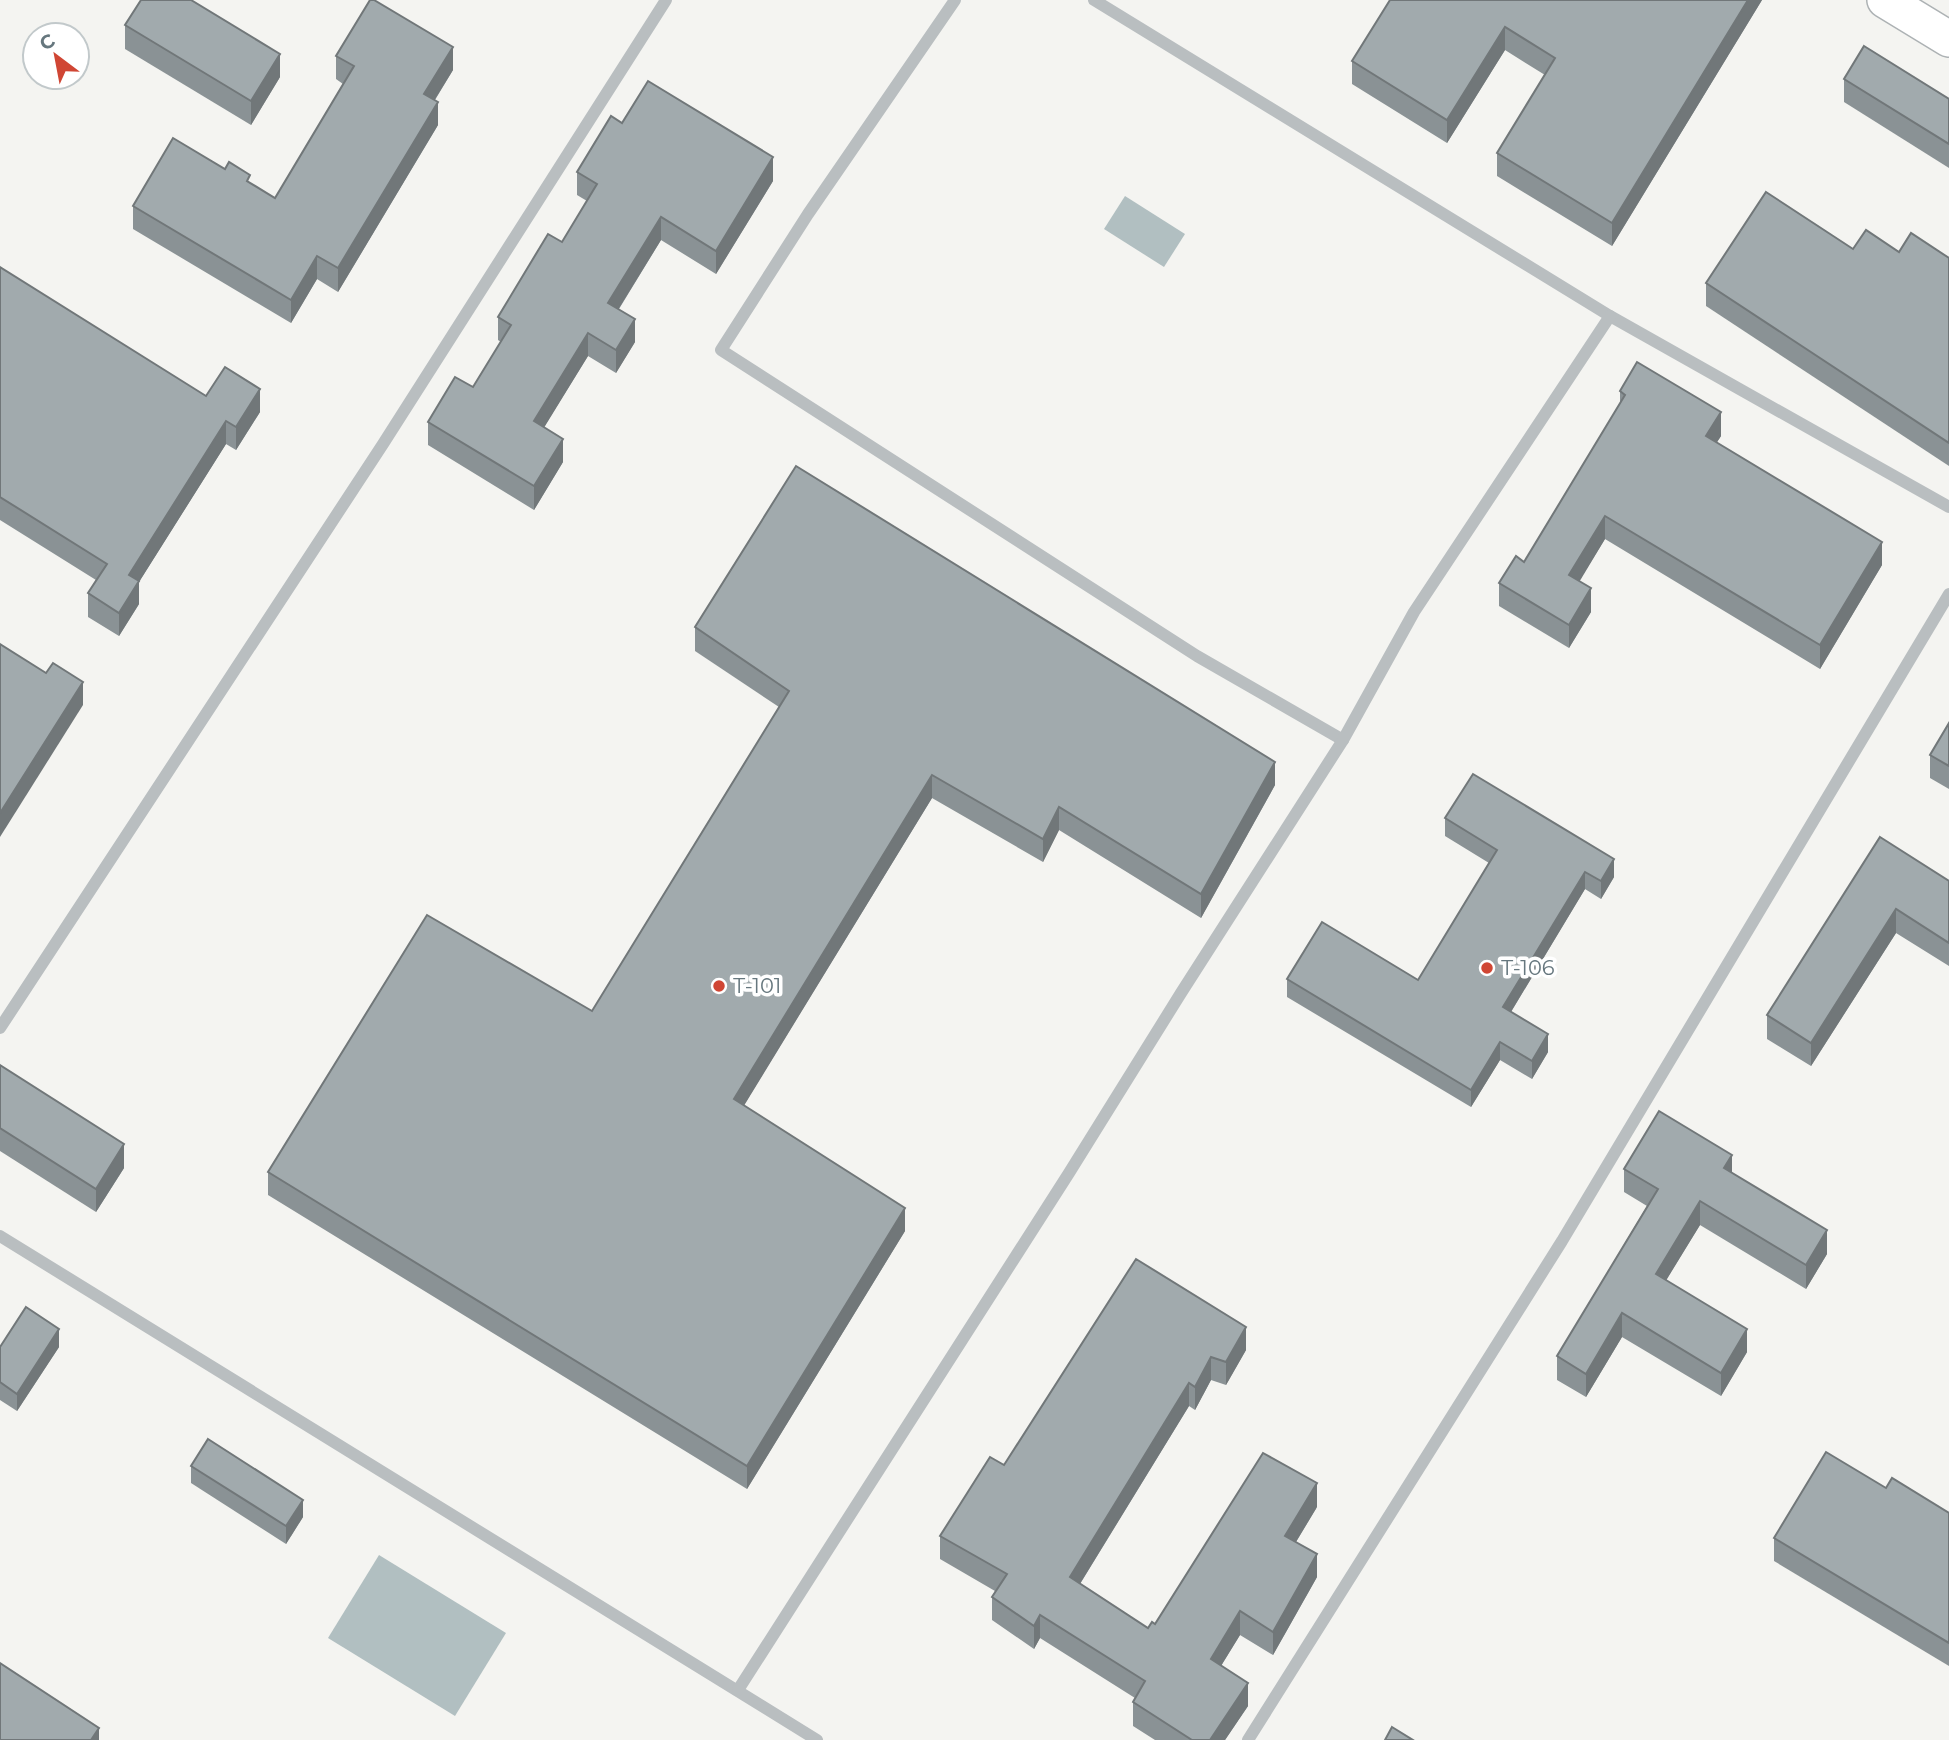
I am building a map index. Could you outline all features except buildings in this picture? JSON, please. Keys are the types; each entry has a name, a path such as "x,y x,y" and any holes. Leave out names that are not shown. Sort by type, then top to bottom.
{"main road":[{"path":"1885,0 1949,39"}],"street":[{"path":"0,1028 383,444 666,0"},
{"path":"955,0 808,214 721,351 1198,656 1343,740"},
{"path":"1094,0 1610,316 1949,507"},
{"path":"738,1690 1343,740 1414,612 1610,316"},
{"path":"1248,1740 1562,1241 1949,594"},
{"path":"0,1236 817,1740"}],"shaded area":[{"path":"1125,196 1185,234 1164,267 1104,229"},
{"path":"379,1555 506,1633 455,1716 328,1638"}],"place":[{"name":"Т-106","path":"1487,968"},
{"name":"Т-101","path":"719,986"}]}
